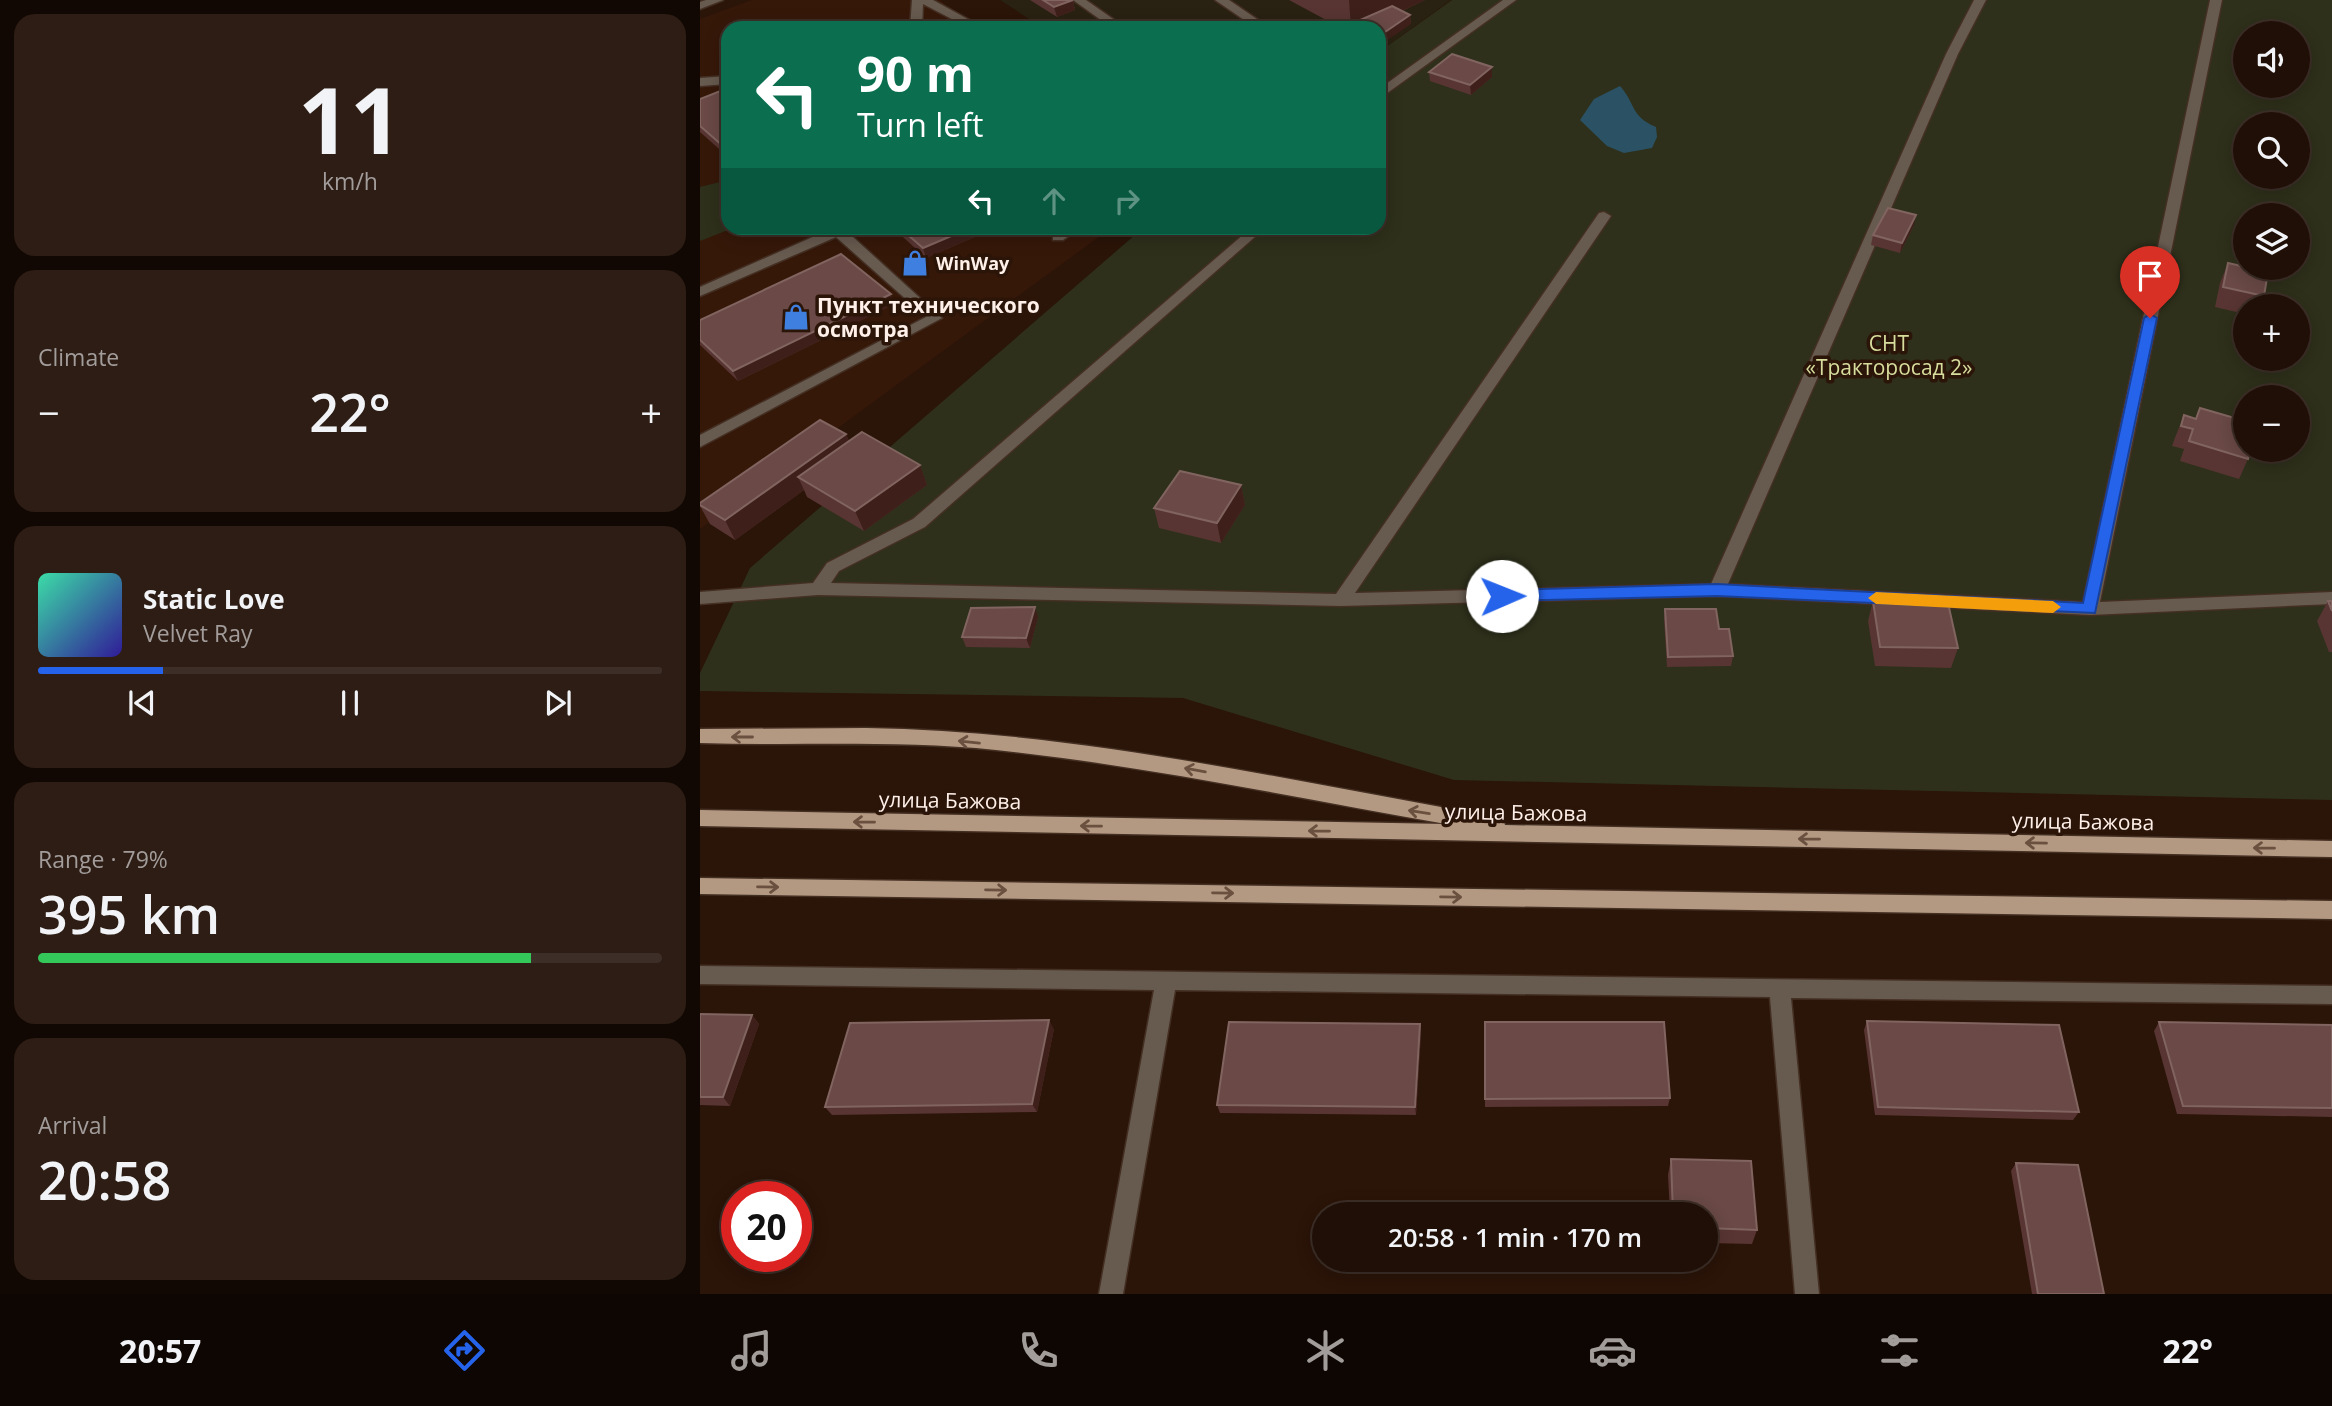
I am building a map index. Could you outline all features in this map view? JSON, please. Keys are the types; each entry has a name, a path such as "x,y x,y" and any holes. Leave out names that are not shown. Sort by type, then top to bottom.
{"main road":[{"path":"700,736 921,737 1049,750 1189,768 1362,803 1558,835"},
{"name":"улица Бажова","path":"700,818 2332,849"},
{"path":"700,886 2332,910"}],"street":[{"path":"700,6 716,0"},
{"path":"916,21 918,0"},
{"path":"925,0 965,21"},
{"path":"1079,0 1110,21"},
{"path":"1222,0 1254,21"},
{"path":"1386,90 1510,0"},
{"path":"1717,590 1952,54 1980,0"},
{"path":"2090,609 2216,0"},
{"path":"700,82 721,80"},
{"path":"1341,600 1604,216"},
{"path":"700,292 828,235"},
{"path":"700,442 935,318 848,235"},
{"path":"818,589 833,567 919,523 1250,235"},
{"path":"700,598 818,589 1341,600 1717,590 2090,609 2332,598"},
{"path":"700,975 2332,995"},
{"path":"1111,1294 1166,981"},
{"path":"1780,989 1807,1294"}],"shaded area":[{"path":"752,0 940,0 965,21 721,21 721,235 1101,235 700,529 700,19"},
{"path":"1000,0 1451,0 1386,47 1386,21 1032,21"}],"green space":[{"name":"СНТ «Тракторосад 2»","path":"1452,0 2332,0 2332,800 1454,780 1183,698 700,691 700,673 750,568 1135,235 1386,235 1386,47"},
{"path":"721,182 721,233 700,241 700,187"}],"water":[{"path":"1620,86 1637,114 1656,127 1657,137 1652,148 1624,153 1607,146 1580,120 1594,99"}],"building":[{"path":"1043,0 1073,0 1054,7"},
{"path":"1392,6 1410,15 1386,31 1386,21 1358,21"},
{"path":"1452,54 1492,67 1470,85 1429,72"},
{"path":"721,91 721,144 700,126 700,99"},
{"path":"1888,208 1916,215 1902,243 1873,235"},
{"path":"908,235 954,235 923,248"},
{"path":"841,254 891,294 733,371 700,340 700,320"},
{"path":"2228,263 2233,264 2233,280 2267,280 2264,294 2223,287"},
{"path":"2200,408 2233,418 2233,454 2189,441 2193,429 2181,426 2184,415 2196,419"},
{"path":"820,420 846,434 725,520 700,505 700,503"},
{"path":"862,432 920,465 855,511 798,477"},
{"path":"1180,471 1241,485 1217,523 1154,508"},
{"path":"1873,601 1948,603 1958,648 1880,647"},
{"path":"1035,607 1026,638 962,637 971,608"},
{"path":"1665,609 1716,609 1719,629 1729,629 1733,656 1668,657"},
{"path":"700,1014 752,1015 723,1097 700,1097"},
{"path":"1049,1020 1032,1104 825,1107 850,1023"},
{"path":"1867,1021 2059,1025 2079,1112 1878,1107"},
{"path":"1229,1022 1420,1024 1415,1107 1217,1105"},
{"path":"1485,1022 1664,1022 1670,1098 1485,1099"},
{"path":"2159,1022 2332,1025 2332,1108 2183,1106"},
{"path":"1671,1159 1751,1161 1757,1230 1718,1228 1718,1202 1673,1202"},
{"path":"2016,1163 2078,1165 2104,1294 2038,1294"}],"slow traffic":[{"path":"1876,598 2053,607"}],"place":[{"name":"WinWay","path":"915,263"},
{"name":"Пункт технического осмотра","path":"796,317"}],"route":[{"path":"1502,596 1717,590 2090,609 2150,318"}]}
